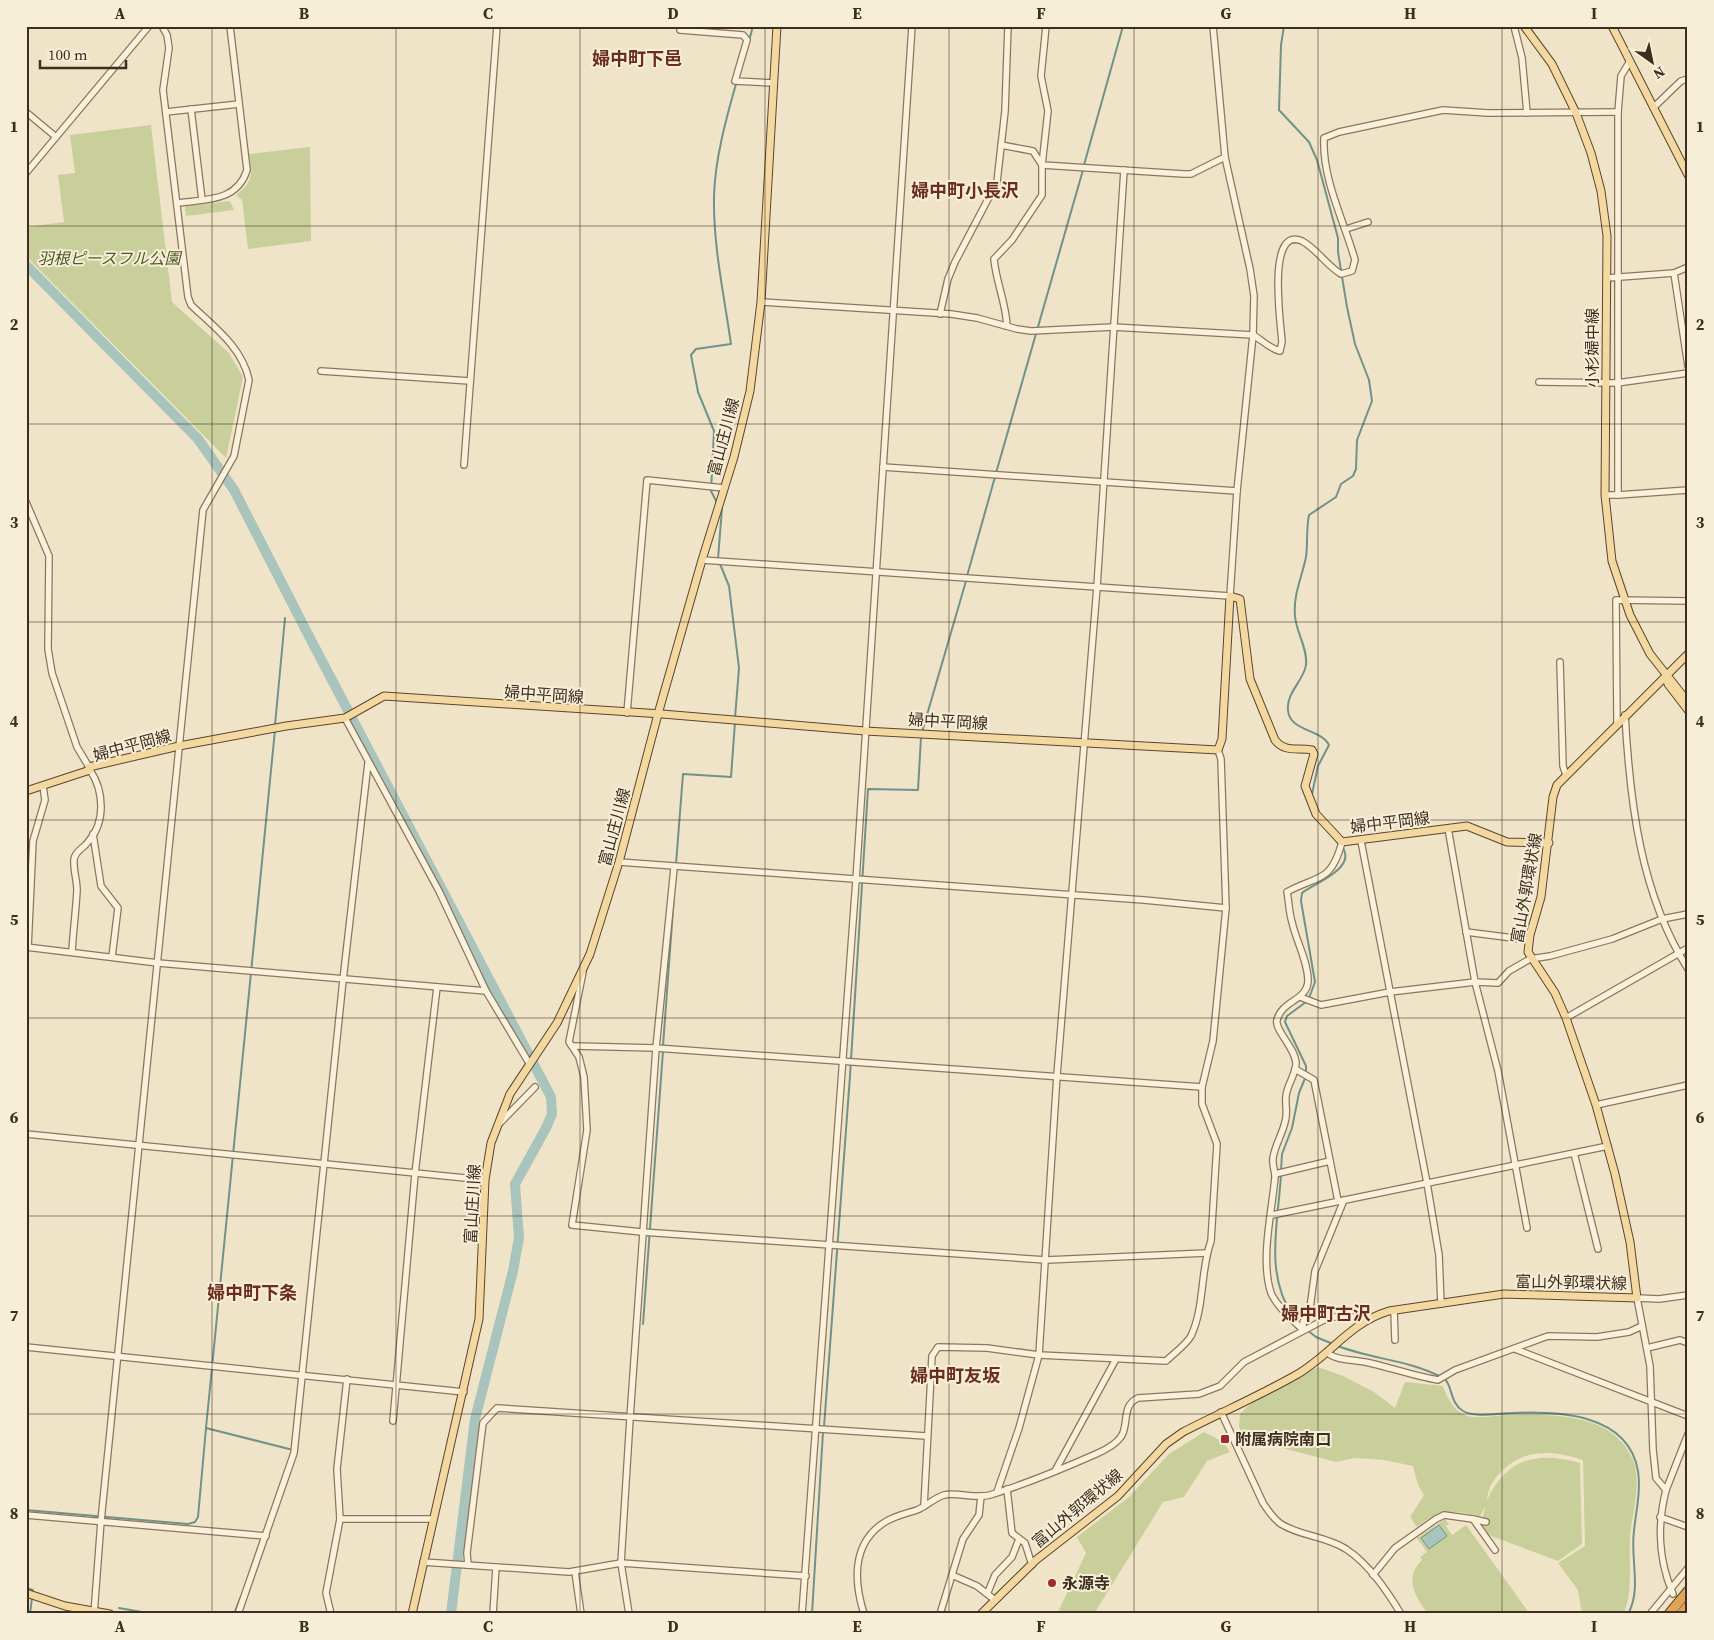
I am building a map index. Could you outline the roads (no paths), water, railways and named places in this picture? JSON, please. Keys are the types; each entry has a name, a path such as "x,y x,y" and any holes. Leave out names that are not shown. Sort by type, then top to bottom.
{"highway":[{"path":"1669,1614 1688,1591"},
{"path":"1682,1614 1688,1606"}],"main road":[{"name":"富山庄川線","path":"412,1614 464,1392 482,1304 485,1180 496,1126 510,1094 529,1062 557,1023 584,968 619,862 658,714 734,457 750,391 760,302 777,26"},
{"name":"小杉婦中線","path":"1524,26 1552,64 1576,113 1591,153 1601,191 1607,236 1605,495 1612,561 1624,599 1650,654 1666,677"},
{"path":"1612,26 1688,175"},
{"path":"1218,750 1222,740 1230,596"},
{"name":"婦中平岡線","path":"1230,596 1240,599 1250,679 1275,740 1282,747 1312,750 1314,754 1305,786 1316,814 1342,842 1467,826 1507,842 1549,843"},
{"name":"富山外郭環状線","path":"981,1614 1032,1565 1118,1496 1166,1444 1183,1432 1295,1376 1370,1317 1394,1310 1504,1294 1637,1298 1630,1242 1608,1146 1596,1105 1566,1018 1555,993 1530,959 1528,952 1529,940 1541,897 1549,843 1553,797 1557,784 1617,722 1688,654"},
{"path":"1666,677 1672,680 1688,702"},
{"path":"1666,677 1668,684 1688,710"},
{"name":"婦中平岡線","path":"26,791 90,768 179,746 286,726 345,718 384,696 658,714 865,731 1085,741 1218,750"},
{"path":"26,1594 65,1606 110,1614"}],"street":[{"path":"26,173 149,26"},
{"path":"94,1612 101,1521 203,510 234,456 249,380 247,369 237,350 191,305 188,297 163,90 169,48 167,34 162,26"},
{"path":"178,203 227,197 244,181 247,170 230,26"},
{"path":"464,464 497,26"},
{"path":"680,26 680,30 743,35"},
{"path":"742,26 743,35 747,40 735,81 774,83"},
{"path":"802,1614 856,880 874,572 894,311 912,26"},
{"path":"940,314 948,279 955,262 997,182 1008,26"},
{"path":"1007,326 1006,308 995,272 994,259 1012,240 1042,195 1042,165 1048,111 1041,76 1046,26"},
{"path":"702,560 1230,596 1237,492 1252,335 1253,285 1225,157 1213,26"},
{"path":"1514,26 1522,58 1527,113"},
{"path":"1618,495 1618,112 1621,76 1630,61"},
{"path":"1654,107 1681,81 1688,79"},
{"path":"166,112 239,104"},
{"path":"191,109 202,200"},
{"path":"760,302 940,314 977,318 1016,329 1053,331 1113,327 1252,335 1263,340 1273,350 1280,351 1282,342 1278,268 1282,248 1289,241 1300,240 1312,248 1341,274 1352,271 1355,260 1328,174 1324,138 1339,132 1443,110 1527,113 1618,112"},
{"path":"26,112 56,137"},
{"path":"1001,145 1033,151 1042,165"},
{"path":"1042,165 1192,174 1225,157"},
{"path":"997,1492 1019,1428 1039,1355 1057,1075 1074,896 1097,588 1102,481 1124,170"},
{"path":"1346,229 1368,222"},
{"path":"1607,278 1674,273 1688,267"},
{"path":"1674,273 1688,366"},
{"path":"321,371 470,381"},
{"path":"1539,382 1617,383 1688,372"},
{"path":"883,468 1102,481 1237,492"},
{"path":"627,713 647,480 724,488"},
{"path":"1605,495 1688,490"},
{"path":"26,502 49,556 48,649 52,673 77,747 96,778 101,801 100,820 89,842 77,851 74,860 77,889 72,952"},
{"path":"1617,722 1616,600 1688,602"},
{"path":"1560,662 1563,756 1566,775"},
{"path":"1625,715 1635,828 1662,919 1679,955 1688,969"},
{"path":"345,718 438,891 486,991 529,1062"},
{"path":"924,1506 926,1436 932,1356 938,1347 987,1348 1039,1355 1166,1361 1190,1338 1201,1303 1207,1253 1211,1241 1217,1144 1202,1104 1202,1087 1213,1041 1226,908 1221,759 1218,750"},
{"path":"238,1614 294,1453 343,980 368,763"},
{"path":"43,786 44,800 33,841 27,947 158,963 486,991"},
{"path":"1448,828 1475,982 1498,1071 1527,1228"},
{"path":"93,834 101,886 118,908 112,957"},
{"path":"1361,841 1427,1183 1439,1255 1441,1304"},
{"path":"1303,1330 1283,1310 1272,1295 1267,1273 1266,1250 1272,1215 1275,1174 1272,1161 1285,1125 1287,1114 1286,1095 1295,1069 1293,1049 1278,1026 1277,1020 1288,1002 1300,997 1306,991 1307,970 1292,922 1287,892 1298,886 1320,880 1328,872 1339,854 1342,842"},
{"path":"619,862 674,868 1226,908"},
{"path":"629,1614 621,1563 656,1048 674,868"},
{"path":"1300,997 1322,1005 1390,992 1475,982 1498,983 1509,971 1530,959 1550,956 1612,939 1662,919 1688,914"},
{"path":"1466,932 1529,940"},
{"path":"1566,1018 1679,955 1688,948"},
{"path":"584,968 569,1042 574,1046 579,1057 584,1077 587,1130 572,1225 829,1246 1046,1260 1207,1253"},
{"path":"393,1421 415,1174 437,987"},
{"path":"574,1046 656,1048 1057,1075 1202,1087"},
{"path":"1295,1069 1314,1080 1330,1161 1341,1201 1328,1244 1314,1271 1310,1308 1303,1330"},
{"path":"1596,1105 1688,1085"},
{"path":"496,1126 535,1087"},
{"path":"26,1134 485,1180"},
{"path":"1272,1215 1608,1146"},
{"path":"1574,1153 1598,1249"},
{"path":"1275,1174 1330,1161"},
{"path":"1666,1490 1656,1478 1650,1366 1637,1298 1659,1299 1688,1296"},
{"path":"1394,1310 1395,1340"},
{"path":"864,1614 856,1588 858,1561 870,1534 887,1521 924,1506 942,1496 981,1496 997,1492 1098,1454 1122,1435 1130,1402 1138,1398 1199,1394 1220,1386 1244,1362 1303,1330 1330,1318 1370,1317"},
{"path":"1326,1353 1341,1360 1361,1361 1403,1373 1438,1380 1456,1370 1548,1336 1597,1337 1629,1332 1642,1326"},
{"path":"1647,1348 1680,1340 1688,1342"},
{"path":"26,1347 464,1392"},
{"path":"1515,1349 1688,1416"},
{"path":"1055,1470 1116,1358"},
{"path":"331,1614 326,1593 340,1519 337,1469 347,1380"},
{"path":"466,1565 483,1422 497,1408 926,1436"},
{"path":"1221,1412 1263,1503 1272,1516 1293,1530 1329,1540 1347,1550 1373,1575 1402,1614"},
{"path":"1672,1592 1660,1548 1660,1517 1666,1490 1688,1434"},
{"path":"1007,1489 1012,1533 1025,1543 1032,1565"},
{"path":"940,1614 963,1539 979,1515 981,1496"},
{"path":"26,1515 266,1536"},
{"path":"1373,1575 1395,1548 1444,1515 1486,1522"},
{"path":"1660,1517 1688,1527"},
{"path":"340,1519 433,1519"},
{"path":"1473,1520 1495,1550"},
{"path":"988,1592 996,1575 1012,1557 1019,1539"},
{"path":"423,1562 575,1572 621,1563 806,1576"},
{"path":"493,1614 496,1567"},
{"path":"1650,1614 1672,1592 1688,1568"},
{"path":"575,1572 581,1614"},
{"path":"952,1575 988,1592 995,1600"}],"water":[{"path":"1439,1525 1447,1536 1429,1549 1421,1538"}],"waterway":[{"path":"749,41 753,26"},
{"path":"1084,165 1123,26"},
{"path":"1284,26 1281,45 1279,110 1309,142 1317,160 1338,238 1338,252 1355,344 1369,380 1372,401 1357,440 1356,469 1353,476 1341,484 1336,497 1309,515 1306,557 1295,601 1296,622 1305,653 1306,665 1305,671 1292,692 1288,710 1294,722 1319,736 1329,745 1318,766 1312,794"},
{"path":"717,503 711,491 714,431 698,392 691,355 696,349 731,344 717,251 714,196 719,154 736,84"},
{"path":"996,473 1083,170"},
{"path":"26,265 198,439 234,490 551,1097 552,1114 515,1184 519,1238 513,1271 475,1419 451,1614"},
{"path":"967,576 995,477"},
{"path":"721,506 718,559 729,586 739,668 735,718"},
{"path":"922,732 966,581"},
{"path":"275,725 285,618"},
{"path":"676,864 683,774 731,777 735,722"},
{"path":"206,1428 275,730"},
{"path":"824,1427 850,1076 868,789 918,790 921,737"},
{"path":"1323,826 1340,845"},
{"path":"1309,998 1315,982 1301,901 1302,893 1339,869 1344,863 1343,848"},
{"path":"663,1046 674,896"},
{"path":"1281,1171 1282,1154 1292,1128 1299,1093 1306,1076 1306,1066 1285,1022 1287,1016 1306,1002"},
{"path":"643,1324 663,1051"},
{"path":"1281,1175 1276,1230 1276,1267 1285,1302 1294,1318"},
{"path":"1307,1330 1316,1337 1333,1344"},
{"path":"1338,1346 1403,1363 1441,1377"},
{"path":"1445,1379 1456,1404 1468,1413 1480,1415 1530,1413 1569,1415 1606,1427 1621,1437 1632,1452 1639,1479 1633,1542 1635,1584 1632,1604 1628,1614"},
{"path":"26,1510 188,1524 195,1522 198,1517 206,1428 293,1450"},
{"path":"812,1614 823,1432"},
{"path":"26,1588 33,1590 32,1594"},
{"path":"234,1614 241,1596"},
{"path":"30,1614 32,1598"},
{"path":"119,1608 153,1614"}],"place":[{"name":"附属病院南口","path":"1225,1439"},
{"name":"永源寺","path":"1052,1583"}],"district":[{"name":"婦中町下邑","path":"637,58"},
{"name":"婦中町小長沢","path":"965,190"},
{"name":"婦中町下条","path":"252,1292"},
{"name":"婦中町古沢","path":"1326,1313"},
{"name":"婦中町友坂","path":"955,1375"}],"park label":[{"name":"羽根ピースフル公園","path":"109,258"}]}
